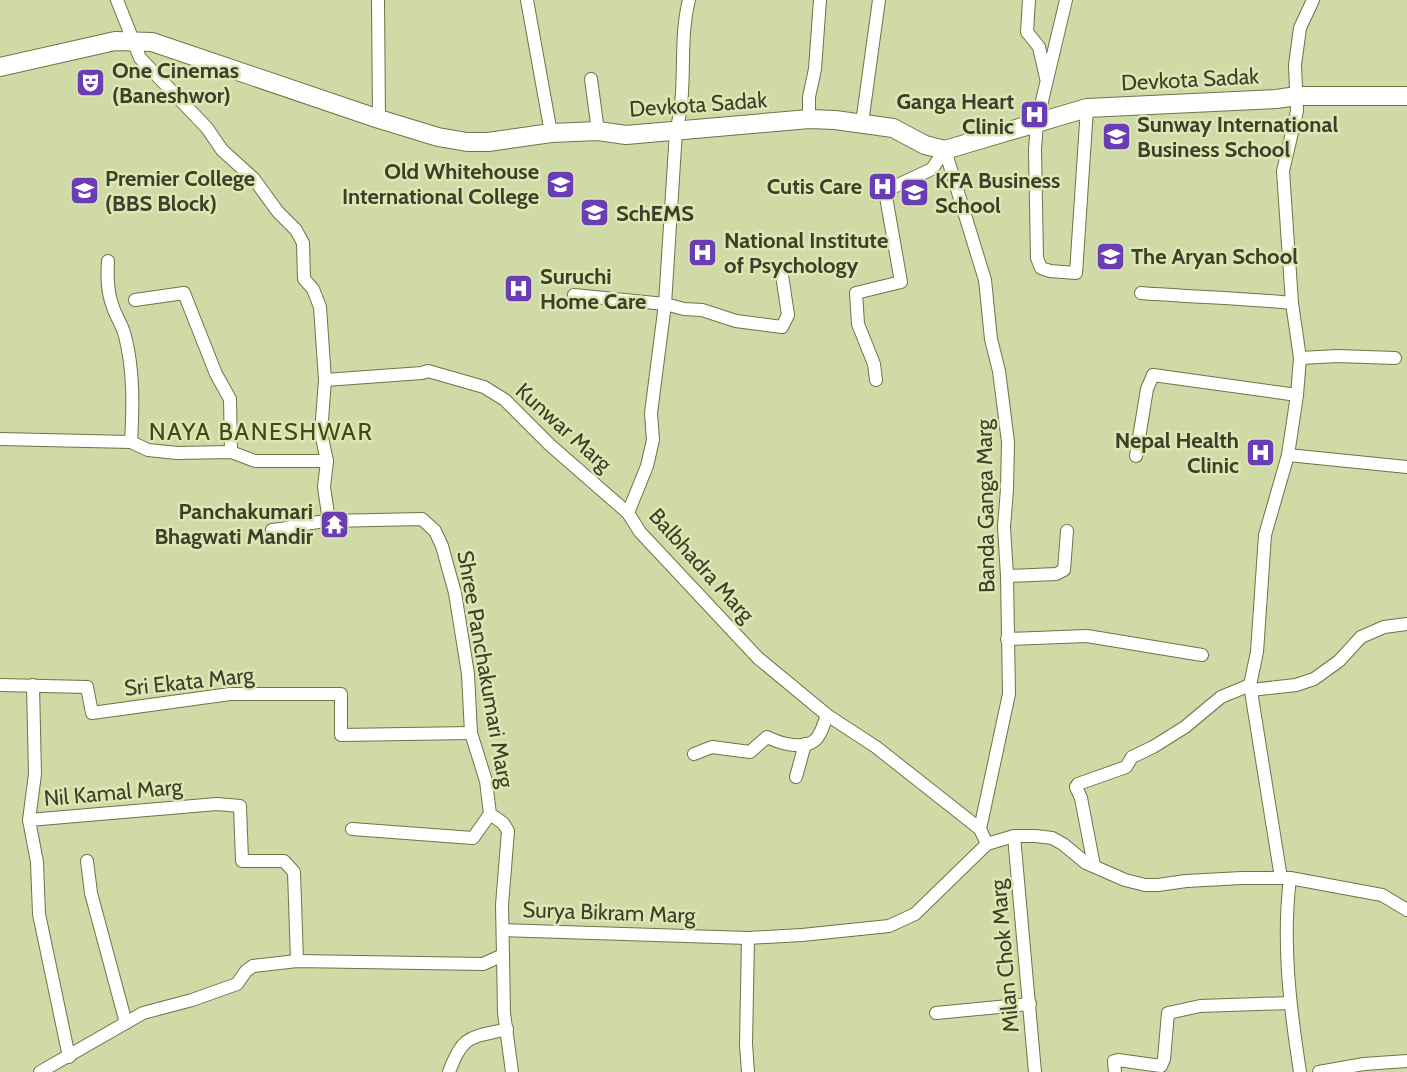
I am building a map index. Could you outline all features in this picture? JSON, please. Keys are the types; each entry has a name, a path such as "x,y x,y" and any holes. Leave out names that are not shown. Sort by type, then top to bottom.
{"main road":[{"name":"Devkota Sadak","path":"0,67 115,41 134,40 162,45 379,119 438,137 467,142 488,142 551,133 598,131 626,135 808,119 893,128 925,145 945,150 1087,108 1297,96 1407,96"}],"street":[{"path":"117,0 140,58 207,128 222,150 254,179 278,212 296,230 303,243 304,279 313,289 320,307 324,380 321,433 327,461 324,487 328,521"},
{"path":"378,0 379,119"},
{"path":"527,0 551,133"},
{"name":"Balbhadra Marg","path":"689,0 682,40 681,111 676,131 665,304 651,413 653,440 647,466 628,513 640,532 758,658 827,715 876,747 980,829 987,844"},
{"path":"808,119 809,97 815,69 820,0"},
{"path":"862,123 879,0"},
{"path":"1029,0 1028,32 1039,47 1047,83"},
{"path":"1066,0 1037,122 1035,150 1037,258 1041,268 1050,272 1076,273 1087,108"},
{"path":"1300,1072 1290,1004 1286,938 1286,878 1259,748 1251,687 1257,652 1265,535 1288,455 1297,395 1300,358 1292,303 1283,171 1297,111 1295,65 1300,28 1313,0"},
{"path":"591,79 598,131"},
{"path":"876,380 874,364 858,324 856,293 901,282 885,191 932,169 945,150"},
{"name":"Banda Ganga Marg","path":"945,150 986,280 991,339 999,371 1008,442 1008,489 1004,527 1009,694 980,829"},
{"path":"108,261 107,285 111,304 125,335 129,356 134,402 132,442"},
{"path":"574,295 665,304 684,309 702,310 736,321 782,327 788,315 782,275"},
{"path":"135,300 184,293 216,374 230,399 231,452"},
{"path":"1141,293 1292,303"},
{"path":"1300,358 1338,356 1395,358"},
{"name":"Kunwar Marg","path":"324,380 422,374 428,371 484,387 505,400 550,445 628,513"},
{"path":"1136,456 1147,389 1153,375 1297,395"},
{"path":"0,439 132,442 148,450 177,453 231,452 255,461 327,461"},
{"path":"1288,455 1407,467"},
{"name":"Shree Panchakumari Marg","path":"272,530 328,521 422,519 435,531 442,546 455,593 468,674 472,712 471,732 486,781 490,814 503,823 508,831 503,930"},
{"path":"1007,576 1056,574 1064,570 1067,531"},
{"path":"1094,866 1081,798 1076,787 1078,784 1126,767 1132,757 1185,727 1221,697 1251,687 1296,685 1314,679 1339,662 1361,638 1384,627 1407,624"},
{"path":"1007,639 1087,636 1202,655"},
{"name":"Sri Ekata Marg","path":"0,685 87,687 92,713 230,694 341,694 341,735 471,732"},
{"path":"29,820 35,774 33,686"},
{"path":"694,754 712,747 750,752 767,737 778,743 805,744 814,741 827,715"},
{"path":"796,777 805,744"},
{"name":"Nil Kamal Marg","path":"69,1057 39,914 37,862 29,820 217,804 240,806 242,861 284,861 294,872 297,961"},
{"path":"352,829 473,838 490,814"},
{"path":"987,844 1014,836 1052,838 1086,863 1125,880 1145,885 1242,878 1286,878 1382,895 1407,910"},
{"name":"Milan Chok Marg","path":"1014,836 1035,1072"},
{"name":"Surya Bikram Marg","path":"512,1072 504,1013 503,930 748,938 889,926 915,914 987,844"},
{"path":"87,861 91,892 126,1023"},
{"path":"748,938 746,1044 748,1072"},
{"path":"40,1072 143,1013 192,1000 237,984 246,971 253,966 297,961 483,964 503,955"},
{"path":"936,1013 1030,1004"},
{"path":"1115,1072 1114,1061 1118,1060 1162,1069 1164,1059 1162,1015 1200,1006 1290,1004"},
{"path":"449,1072 464,1042 472,1037 507,1029"},
{"path":"1319,1072 1364,1064 1407,1061"}],"place":[{"name":"One Cinemas (Baneshwor)","path":"91,83"},
{"name":"Ganga Heart Clinic","path":"1035,114"},
{"name":"Sunway International Business School","path":"1116,137"},
{"name":"Old Whitehouse International College","path":"560,184"},
{"name":"Cutis Care","path":"883,186"},
{"name":"Premier College (BBS Block)","path":"84,191"},
{"name":"KFA Business School","path":"914,193"},
{"name":"SchEMS","path":"595,213"},
{"name":"National Institute of Psychology","path":"703,253"},
{"name":"The Aryan School","path":"1110,256"},
{"name":"Suruchi Home Care","path":"519,289"},
{"name":"Nepal Health Clinic","path":"1260,453"},
{"name":"Panchakumari Bhagwati Mandir","path":"334,524"}],"district":[{"name":"NAYA BANESHWAR","path":"261,432"}]}
